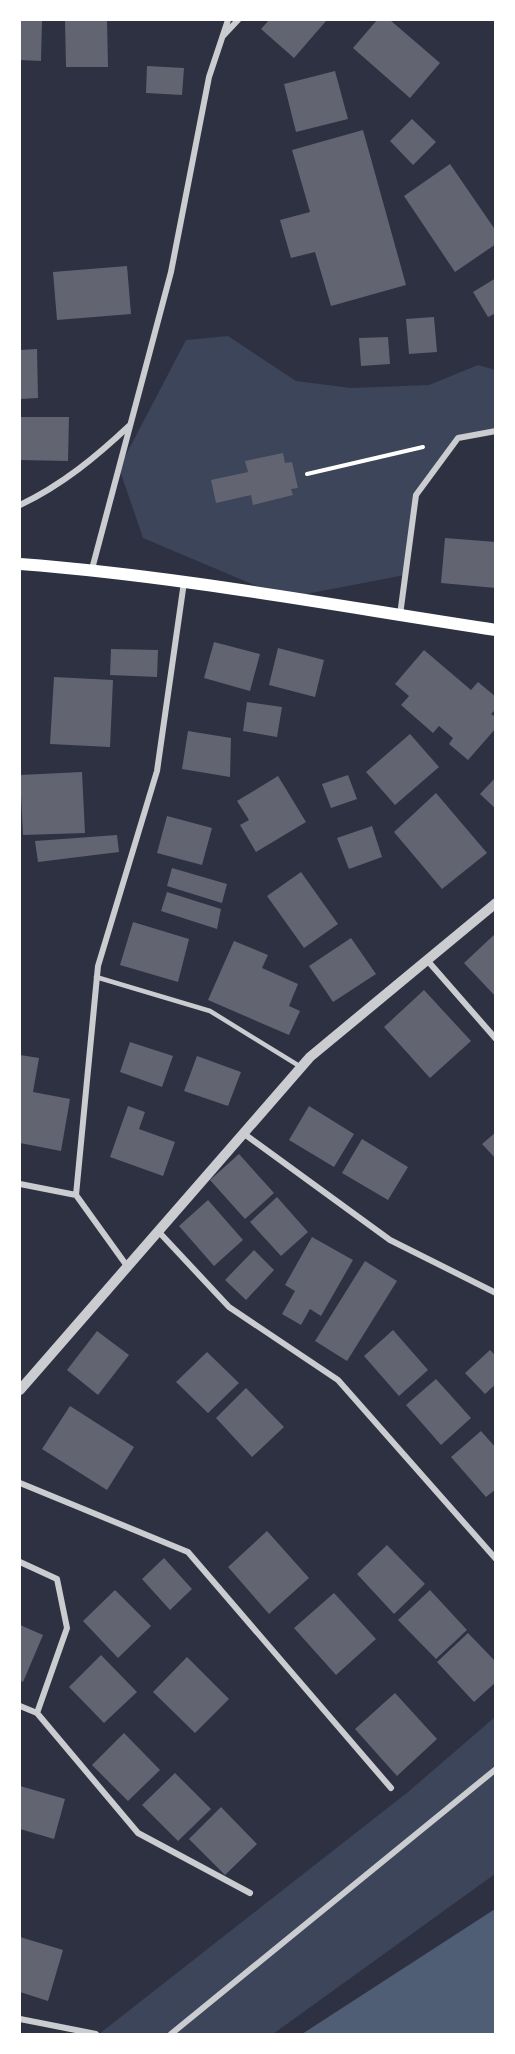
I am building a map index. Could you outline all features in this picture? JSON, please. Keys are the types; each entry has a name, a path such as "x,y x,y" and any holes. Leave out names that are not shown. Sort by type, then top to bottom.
{"main road":[{"path":"20,564 92,569 495,630"}],"street":[{"path":"92,569 171,272 209,77 228,20"},
{"path":"221,39 238,20"},
{"path":"20,506 92,461 130,425"},
{"path":"400,615 416,495 458,438 495,431"},
{"path":"127,1266 76,1195 96,977 157,771 184,582"},
{"path":"20,1390 301,1067 495,903"},
{"path":"427,960 495,1039"},
{"path":"243,1134 390,1240 495,1293"},
{"path":"20,1184 76,1195"},
{"path":"158,1231 229,1307 338,1380 495,1559"},
{"path":"20,1483 188,1552 391,1788"},
{"path":"20,1562 57,1579 67,1628 38,1713"},
{"path":"20,1706 38,1713 138,1833 250,1893"},
{"path":"171,2034 495,1769"},
{"path":"20,2019 96,2034"}],"lane":[{"path":"96,977 210,1011 301,1067"}],"path":[{"path":"307,474 458,438"}],"shaded area":[{"path":"228,336 296,381 351,388 429,385 478,365 495,370 495,431 458,438 417,495 405,575 285,598 143,538 119,468 186,340"},
{"path":"495,1717 495,1874 273,2034 99,2034 408,1792"},
{"path":"495,1909 495,2034 302,2034"}],"building":[{"path":"20,20 42,20 41,61 20,60"},
{"path":"65,20 107,20 108,67 66,67"},
{"path":"269,20 326,21 294,58 261,29"},
{"path":"377,20 390,20 440,63 410,98 353,48"},
{"path":"147,66 184,68 182,95 146,93"},
{"path":"335,71 348,119 296,132 284,84"},
{"path":"412,119 436,142 413,165 390,141"},
{"path":"363,130 406,285 331,306 315,252 291,258 280,220 310,212 292,150"},
{"path":"450,164 496,231 496,244 455,272 404,196"},
{"path":"127,266 131,314 57,320 53,272"},
{"path":"496,278 496,313 488,317 473,292"},
{"path":"434,317 437,352 409,354 406,319"},
{"path":"388,337 390,364 361,366 359,338"},
{"path":"37,349 38,398 20,399 20,350"},
{"path":"20,417 69,417 68,461 20,460"},
{"path":"283,453 285,463 292,462 298,488 291,489 293,495 253,505 251,495 216,503 211,480 248,472 245,461"},
{"path":"445,538 496,542 496,588 441,583"},
{"path":"214,642 260,654 250,691 204,678"},
{"path":"278,648 324,660 315,697 269,685"},
{"path":"111,649 158,650 157,677 110,675"},
{"path":"424,650 471,690 478,682 496,697 496,709 491,714 496,717 496,728 468,760 449,744 453,738 439,726 433,733 401,705 409,696 395,684"},
{"path":"54,677 113,680 110,747 50,744"},
{"path":"247,702 282,707 277,737 243,731"},
{"path":"188,731 231,738 230,777 182,769"},
{"path":"410,734 439,767 395,805 366,772"},
{"path":"82,772 85,833 23,835 20,775"},
{"path":"348,775 357,799 331,808 322,784"},
{"path":"278,776 306,822 256,852 240,825 249,820 237,801"},
{"path":"496,777 496,809 480,794"},
{"path":"436,793 487,853 442,889 394,832"},
{"path":"167,816 212,828 202,865 157,853"},
{"path":"372,826 382,857 349,869 337,838"},
{"path":"117,835 119,852 38,862 35,841"},
{"path":"172,868 227,884 222,903 167,886"},
{"path":"301,872 338,924 304,948 267,896"},
{"path":"167,892 221,909 217,929 161,911"},
{"path":"133,922 189,939 178,982 120,965"},
{"path":"496,933 496,997 464,963"},
{"path":"351,938 376,974 333,1002 309,966"},
{"path":"234,941 268,955 262,968 298,984 289,1006 300,1011 289,1035 208,1000"},
{"path":"424,990 471,1041 430,1078 384,1027"},
{"path":"130,1042 173,1056 162,1087 120,1072"},
{"path":"20,1055 39,1058 33,1092 70,1099 61,1151 20,1143"},
{"path":"197,1056 241,1072 228,1106 184,1091"},
{"path":"128,1106 145,1112 139,1129 175,1142 163,1176 110,1157"},
{"path":"309,1106 354,1134 334,1167 289,1140"},
{"path":"496,1132 496,1159 482,1144"},
{"path":"362,1139 408,1167 388,1200 342,1173"},
{"path":"239,1154 274,1193 245,1219 210,1180"},
{"path":"277,1197 308,1232 281,1256 250,1222"},
{"path":"208,1200 243,1240 214,1266 179,1226"},
{"path":"312,1237 353,1260 321,1316 310,1309 301,1325 282,1314 295,1291 285,1285"},
{"path":"254,1250 274,1270 246,1300 225,1280"},
{"path":"365,1261 397,1281 347,1361 315,1341"},
{"path":"393,1330 428,1370 399,1396 364,1356"},
{"path":"97,1331 129,1355 98,1395 67,1370"},
{"path":"490,1350 496,1356 496,1384 485,1394 465,1373"},
{"path":"207,1352 239,1383 208,1413 176,1382"},
{"path":"436,1379 471,1418 441,1445 406,1405"},
{"path":"246,1388 284,1427 252,1457 216,1418"},
{"path":"70,1406 134,1447 107,1490 42,1449"},
{"path":"481,1431 496,1448 496,1489 486,1497 451,1457"},
{"path":"267,1531 309,1578 269,1614 228,1567"},
{"path":"387,1545 425,1584 394,1614 357,1574"},
{"path":"164,1558 192,1589 170,1610 142,1579"},
{"path":"115,1590 151,1626 118,1658 83,1621"},
{"path":"430,1590 467,1630 436,1659 398,1620"},
{"path":"334,1593 376,1639 336,1675 294,1628"},
{"path":"20,1625 43,1635 23,1682 20,1680"},
{"path":"468,1633 496,1662 496,1682 474,1702 437,1662"},
{"path":"101,1655 137,1692 104,1723 69,1687"},
{"path":"187,1657 229,1699 195,1733 153,1692"},
{"path":"395,1693 437,1739 397,1776 355,1729"},
{"path":"124,1733 160,1770 128,1801 92,1765"},
{"path":"175,1773 211,1809 178,1841 142,1805"},
{"path":"20,1786 65,1799 54,1839 20,1829"},
{"path":"221,1807 257,1844 225,1875 189,1839"},
{"path":"20,1937 63,1950 48,2001 20,1992"}]}
